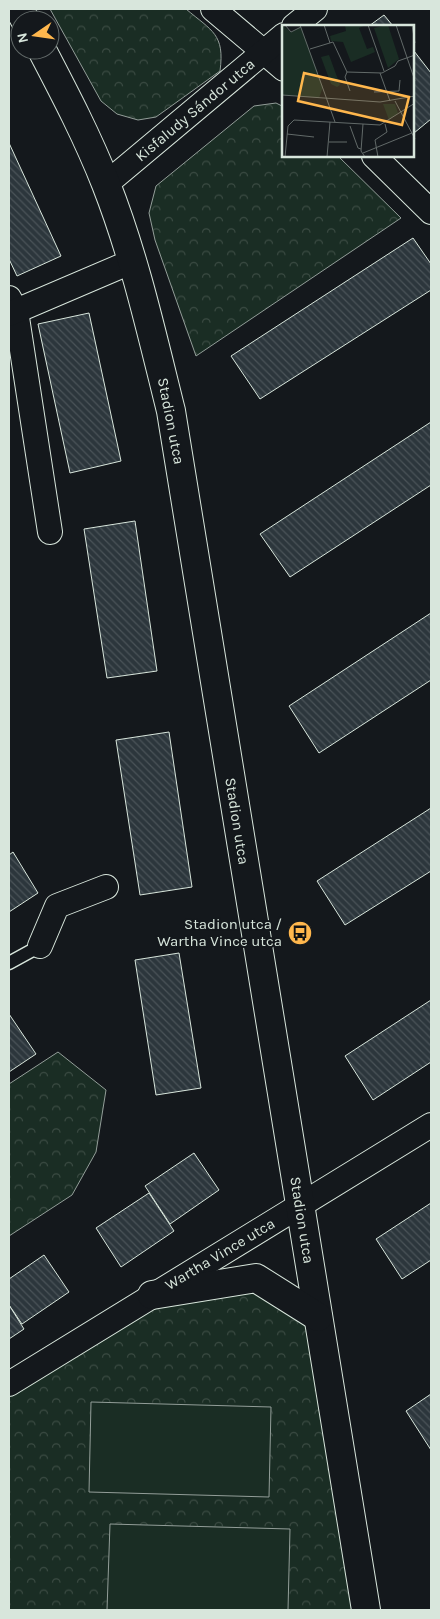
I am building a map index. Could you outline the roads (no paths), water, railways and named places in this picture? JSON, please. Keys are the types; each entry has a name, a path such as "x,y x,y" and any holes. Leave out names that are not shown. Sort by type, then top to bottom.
{"street":[{"path":"213,9 282,67"},
{"path":"295,25 315,9"},
{"name":"Kisfaludy Sándor utca","path":"106,184 282,37"},
{"name":"Stadion utca","path":"47,60 79,120 106,184 133,261 171,411 366,1610"},
{"path":"376,158 431,212"},
{"path":"50,532 11,308 133,261"},
{"path":"40,946 57,906 106,887"},
{"name":"Wartha Vince utca","path":"9,1384 431,1125"},
{"path":"152,1295 256,1278 318,1317"}],"lane":[{"path":"9,963 40,946"}],"place":[{"name":"Stadion utca / Wartha Vince utca","path":"300,933"}]}
